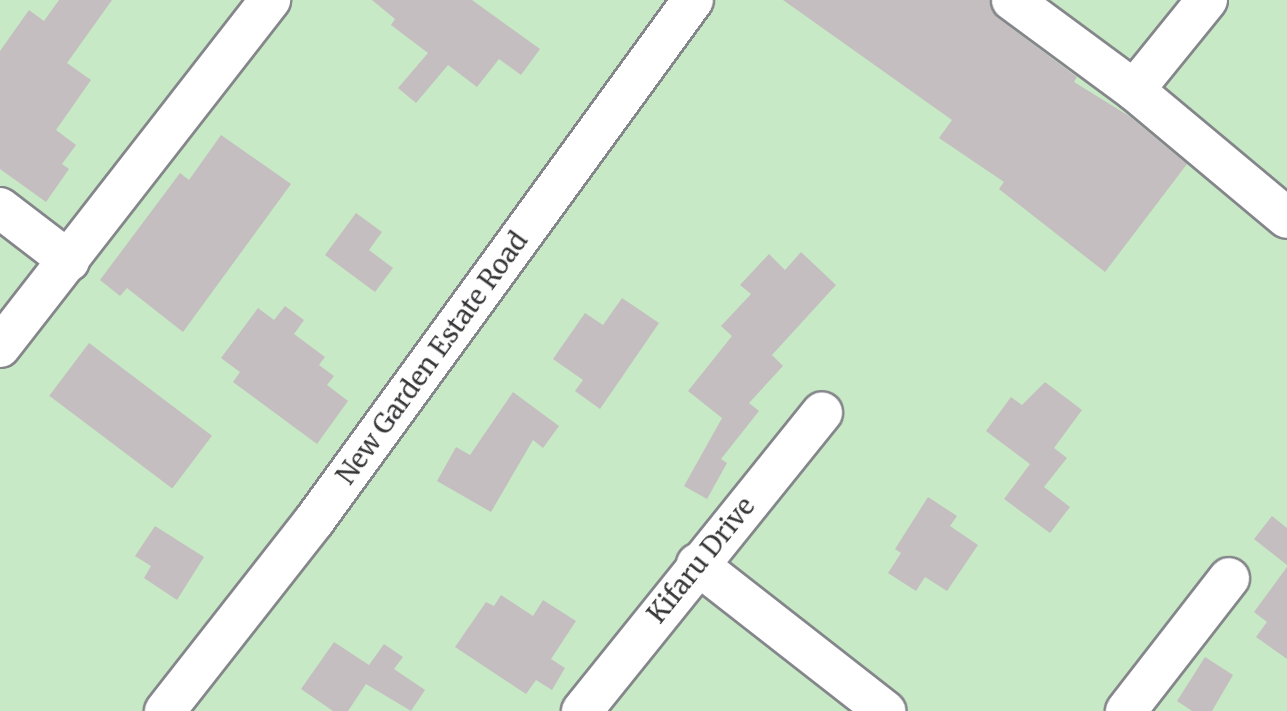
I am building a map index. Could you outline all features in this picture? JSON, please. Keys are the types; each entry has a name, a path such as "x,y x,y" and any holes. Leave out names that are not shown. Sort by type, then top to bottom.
{"street":[{"path":"0,347 270,0"},
{"name":"New Garden Estate Road","path":"165,711 314,521 693,0"},
{"path":"1012,0 1282,204"},
{"path":"1134,90 1207,0"},
{"path":"0,208 69,261"},
{"name":"Kifaru Drive","path":"582,711 822,412"},
{"path":"697,564 885,711"},
{"path":"1126,711 1229,578"}],"green space":[{"path":"0,0 1287,0 1287,711 0,711"}],"building":[{"path":"59,0 112,0 67,63 91,80 56,130 76,145 62,164 69,169 46,202 0,169 0,51 29,10 44,21"},
{"path":"372,0 472,0 540,49 521,75 499,59 477,87 448,65 416,103 398,88 428,53 391,25 395,19"},
{"path":"783,0 989,0 998,18 1077,77 1074,82 1129,116 1187,164 1105,272 999,189 1004,182 939,138 952,120"},
{"path":"221,135 291,184 183,332 127,288 120,296 100,280 180,173 189,180"},
{"path":"356,213 382,232 369,250 393,268 375,292 325,255"},
{"path":"801,252 836,285 772,355 783,366 749,403 759,411 721,459 727,463 707,499 684,486 722,418 688,391 732,336 721,326 751,294 740,285 769,254 785,270"},
{"path":"622,298 659,323 600,409 575,391 583,380 553,359 585,313 603,325"},
{"path":"285,306 304,320 294,334 325,357 319,365 334,376 327,385 348,401 317,444 233,382 240,372 221,358 258,308 274,320"},
{"path":"89,343 212,436 172,488 49,396"},
{"path":"1045,382 1082,410 1054,448 1067,458 1044,487 1070,507 1050,533 1004,499 1030,464 986,431 1011,397 1022,405"},
{"path":"513,392 559,426 543,448 533,440 491,512 437,481 456,447 470,455"},
{"path":"928,497 957,516 950,526 978,545 947,591 925,577 916,591 888,573 901,553 895,549"},
{"path":"1272,516 1287,528 1287,565 1254,539"},
{"path":"155,526 204,557 177,600 144,578 151,566 135,556"},
{"path":"1287,567 1287,659 1256,637 1267,622 1254,612"},
{"path":"501,595 533,616 543,600 576,621 551,659 565,668 552,690 536,680 526,694 455,647 486,602 494,606"},
{"path":"334,642 369,665 384,644 403,657 394,669 425,690 411,711 366,684 348,711 333,711 301,689"},
{"path":"1205,657 1233,675 1212,711 1192,711 1177,701"}]}
